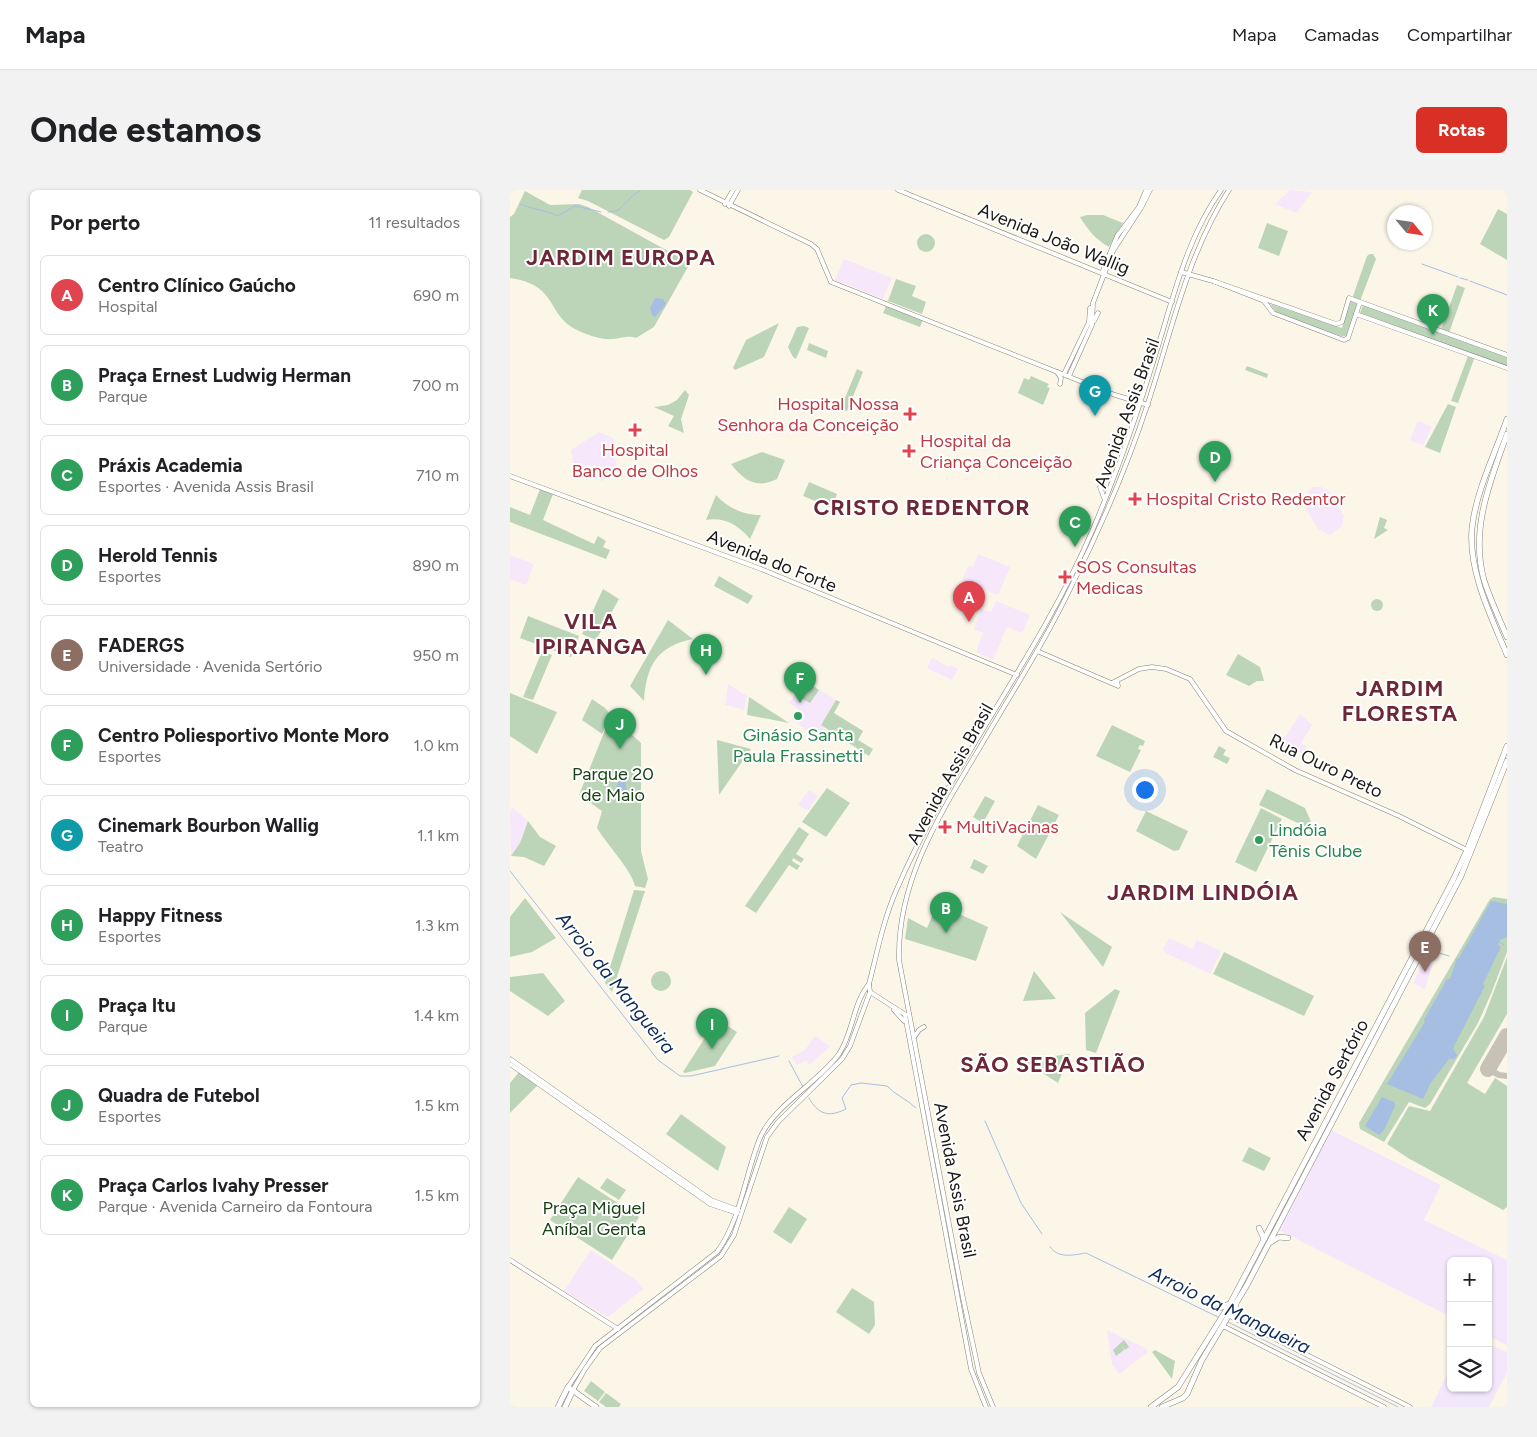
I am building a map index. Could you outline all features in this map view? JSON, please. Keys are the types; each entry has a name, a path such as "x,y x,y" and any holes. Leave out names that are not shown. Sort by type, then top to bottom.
{"main road":[{"path":"700,190 816,248 831,282 1140,404 1148,405"},
{"path":"728,205 733,190"},
{"path":"728,205 738,190"},
{"name":"Avenida João Wallig","path":"898,190 1172,302"},
{"path":"1067,375 1089,322 1090,307 1103,274 1119,239 1141,208 1148,190"},
{"name":"Avenida Assis Brasil","path":"870,992 868,984 886,917 898,886 941,800 1016,675 1069,580 1093,529 1140,404 1181,272 1192,243 1220,190"},
{"name":"Avenida Assis Brasil","path":"993,1407 979,1372 963,1298 912,1020 899,960 899,947 910,879 947,803 1062,605 1101,524 1148,405 1198,245 1229,190"},
{"path":"1181,272 1213,281 1333,323 1340,324 1349,298 1507,356"},
{"path":"1092,325 1093,303 1103,274"},
{"path":"1213,281 1264,301 1273,313 1278,316 1344,340 1348,338 1360,302"},
{"path":"1067,375 1098,313"},
{"path":"1356,314 1507,368"},
{"path":"1441,345 1442,332"},
{"path":"1469,355 1475,344"},
{"path":"1055,370 1061,378 1060,384"},
{"path":"1507,419 1475,514 1472,542 1479,580 1507,655"},
{"path":"1507,434 1483,504 1479,529 1484,579 1507,637"},
{"name":"Avenida do Forte","path":"510,476 761,569 1022,676"},
{"path":"1100,487 1104,498"},
{"name":"Rua Ouro Preto","path":"1037,651 1112,683 1118,681 1129,670 1152,667 1190,679 1200,690 1226,731 1295,770 1469,851"},
{"name":"Avenida Sertório","path":"1151,1407 1178,1387 1236,1304 1327,1120 1469,851 1507,746"},
{"name":"Avenida Sertório","path":"1162,1407 1187,1394 1230,1304 1324,1139 1469,851 1507,761"},
{"path":"558,1407 596,1353 619,1331 719,1258 730,1242 761,1136 773,1119 838,1056 847,1040 868,984"},
{"path":"738,1212 767,1137 778,1122 842,1058 850,1046 870,992 902,1017 906,1028"},
{"path":"890,1007 912,1020"},
{"name":"Avenida Assis Brasil","path":"905,1015 971,1369 986,1407"},
{"path":"915,1036 918,1030 924,1027"},
{"path":"510,1059 711,1200 738,1212"},
{"path":"510,1064 710,1204 738,1212"},
{"path":"917,1084 924,1088"},
{"path":"1324,1139 1329,1125 1327,1120"},
{"path":"1259,1228 1266,1242 1275,1238 1288,1238"},
{"path":"510,1260 619,1331"},
{"path":"960,1279 955,1289 963,1298"},
{"path":"1217,1309 1230,1304"},
{"path":"1236,1304 1236,1313 1242,1322"},
{"path":"1224,1319 1242,1322 1295,1351 1410,1407"},
{"path":"1224,1319 1291,1359 1384,1407"},
{"path":"1291,1359 1295,1351"},
{"path":"565,1407 571,1389"},
{"path":"571,1389 596,1407"}],"shaded area":[{"path":"1290,190 1312,192 1296,213 1275,204"},
{"path":"844,259 892,278 883,299 835,280"},
{"path":"1418,421 1432,427 1423,445 1410,440"},
{"path":"599,432 613,438 617,470 602,481 575,471 571,450"},
{"path":"1313,487 1321,487 1330,492 1344,516 1342,526 1330,535 1318,529 1305,507 1303,498"},
{"path":"978,554 1010,567 998,595 962,581 968,566 973,567"},
{"path":"510,555 534,564 526,585 510,579"},
{"path":"996,601 1030,615 1022,633 1007,627 993,660 976,652 983,633 974,629 981,609 991,612"},
{"path":"932,658 949,667 951,665 958,669 952,680 927,668"},
{"path":"728,684 747,696 744,710 725,705"},
{"path":"810,684 836,700 821,724 826,728 819,738 791,719 798,709 789,703 795,694 801,698"},
{"path":"1300,714 1312,725 1301,743 1307,747 1303,754 1282,742"},
{"path":"855,747 866,754 858,765 848,758"},
{"path":"809,790 818,796 808,811 798,805"},
{"path":"512,807 528,821 520,843 511,856 510,813"},
{"path":"1169,938 1192,949 1197,940 1221,951 1210,974 1166,953 1163,949"},
{"path":"1428,952 1435,956 1425,989 1413,983"},
{"path":"815,1036 830,1046 809,1065 806,1060 797,1065 792,1057 805,1050"},
{"path":"1331,1130 1441,1185 1424,1220 1507,1260 1507,1345 1492,1338 1492,1257 1447,1257 1447,1315 1279,1230"},
{"path":"591,1250 636,1280 643,1289 608,1317 564,1291"},
{"path":"1107,1330 1145,1348 1148,1352 1119,1374 1112,1364"},
{"path":"1492,1345 1507,1352 1507,1373 1489,1407 1431,1407 1447,1375 1447,1392 1492,1392"}],"green space":[{"path":"582,190 690,190 693,192 669,237 664,240 588,201 578,198"},
{"path":"525,191 550,205 579,204 588,207 688,262 689,265 654,327 636,338 608,339 589,335 566,323 550,300 536,287 510,278 510,217 514,214"},
{"path":"1498,209 1507,214 1507,260 1480,244"},
{"path":"1103,215 1123,223 1109,247 1092,234 1080,217"},
{"path":"1267,223 1288,231 1279,256 1258,248"},
{"path":"922,234 930,234 935,239 933,250 922,252 917,247 917,239"},
{"path":"1373,254 1376,259 1360,301 1352,299 1367,256"},
{"path":"896,279 916,286 912,296 926,302 922,314 888,301"},
{"path":"1457,285 1465,288 1449,333 1441,330"},
{"path":"1351,301 1358,304 1347,336 1341,336 1278,314 1270,304 1342,328"},
{"path":"1363,305 1507,357 1507,367 1360,313"},
{"path":"886,306 923,320 920,327 883,313"},
{"path":"779,323 764,357 735,370 733,368 746,340"},
{"path":"804,326 809,328 796,359 788,347 797,327"},
{"path":"809,343 828,351 826,358 807,350"},
{"path":"1468,356 1474,359 1458,403 1451,401"},
{"path":"1247,366 1268,374 1267,378 1245,370"},
{"path":"857,369 863,372 847,411 840,410"},
{"path":"1031,376 1049,384 1047,387 1050,388 1043,405 1018,393 1024,378 1029,380"},
{"path":"685,390 689,395 681,419 684,433 668,426 674,416 654,407 668,405 677,400"},
{"path":"1448,404 1456,407 1440,453 1425,447"},
{"path":"762,452 785,460 777,479 763,483 751,482 731,464"},
{"path":"809,482 837,494 832,508 803,496"},
{"path":"540,489 553,494 543,520 594,544 598,536 606,541 603,547 610,550 606,559 510,522 510,507 530,515"},
{"path":"716,495 736,510 748,514 761,515 750,539 731,523 713,519 706,520"},
{"path":"1380,517 1387,520 1384,528 1388,530 1374,539"},
{"path":"719,576 753,596 748,604 714,586"},
{"path":"603,589 619,599 596,640 582,634"},
{"path":"1375,599 1379,599 1383,605 1379,611 1375,611 1371,607 1371,603"},
{"path":"528,616 579,636 571,657 520,638"},
{"path":"668,620 693,639 681,642 662,652 651,668 647,678 644,701 630,686"},
{"path":"542,651 552,655 533,700 523,697"},
{"path":"1238,654 1260,667 1264,681 1257,681 1249,686 1226,675"},
{"path":"810,684 819,690 810,703 801,698"},
{"path":"510,693 557,712 537,754 510,736"},
{"path":"749,697 789,723 747,715"},
{"path":"592,699 610,714 602,734 582,720"},
{"path":"836,700 840,702 834,713 863,731 858,740 873,749 869,756 821,725"},
{"name":"Parque 20 de Maio","path":"611,715 641,743 641,851 648,879 645,888 635,886 629,872 597,828 602,811 579,795"},
{"path":"1112,725 1145,741 1143,746 1140,745 1138,749 1141,750 1130,772 1096,756"},
{"path":"717,740 751,749 719,795"},
{"path":"1219,746 1226,750 1223,755 1230,758 1227,764 1213,757"},
{"path":"827,788 850,803 826,837 802,822"},
{"path":"1267,789 1305,808 1315,831 1259,805"},
{"path":"985,796 995,801 983,823 973,817"},
{"path":"1038,805 1059,815 1036,859 1017,846"},
{"name":"Lindóia Tênis Clube","path":"1261,808 1282,819 1256,872 1235,862"},
{"path":"1146,811 1188,831 1179,850 1174,851 1136,831"},
{"path":"528,821 540,837 556,846 544,866 524,857 511,856 520,843"},
{"path":"799,827 809,834 796,854 804,859 801,863 793,858 792,861 800,866 797,870 789,865 756,913 745,906"},
{"path":"974,859 988,866 983,874 970,868"},
{"path":"634,890 645,891 612,992 605,983"},
{"path":"1494,897 1507,899 1507,952 1478,1023 1430,1104 1425,1108 1409,1102 1384,1142 1360,1129 1359,1123 1490,899"},
{"path":"525,898 556,938 532,952 510,957 510,917"},
{"path":"937,904 988,927 976,961 905,939 908,918 927,928"},
{"path":"1060,912 1112,947 1103,967"},
{"path":"1224,952 1314,996 1304,1016 1213,974"},
{"path":"1507,957 1507,1014 1467,1083 1485,1094 1495,1078 1507,1086 1507,1207 1503,1210 1408,1158 1387,1144 1409,1106 1430,1111 1484,1017"},
{"path":"661,971 668,974 671,981 668,988 661,991 654,988 651,981 654,974"},
{"path":"1034,971 1056,999 1023,1001"},
{"path":"543,973 565,1001 548,1016 510,991 510,977"},
{"path":"1115,989 1120,991 1096,1053 1086,1050 1085,1013"},
{"path":"717,1019 737,1032 715,1066 683,1072"},
{"path":"1070,1054 1058,1083 1022,1060"},
{"path":"519,1072 538,1085 510,1113 510,1083"},
{"path":"681,1114 726,1147 718,1171 666,1134"},
{"path":"1249,1147 1271,1158 1264,1171 1242,1161"},
{"name":"Praça Miguel Aníbal Genta","path":"578,1177 639,1217 612,1260 550,1220"},
{"path":"607,1178 626,1190 619,1200 600,1188"},
{"path":"789,1207 807,1219 791,1244 773,1232"},
{"path":"852,1288 874,1302 875,1325 869,1334 836,1312"},
{"path":"1124,1340 1129,1347 1125,1350 1122,1346 1124,1350 1116,1356 1113,1350"},
{"path":"1155,1350 1175,1361 1172,1379 1152,1352"},
{"path":"591,1381 605,1392 598,1401 584,1391"},
{"path":"606,1393 621,1404 619,1407 606,1407 599,1402"}],"water":[{"path":"655,298 663,299 666,304 655,317 652,315 650,308"},
{"path":"622,775 625,778 626,788 629,793 625,796 618,792 616,787"},
{"path":"1491,901 1507,904 1507,937 1500,940 1498,945 1501,947 1483,984 1485,986 1455,1044 1453,1049 1457,1055 1455,1059 1449,1059 1430,1084 1423,1099 1387,1084 1425,1022 1424,1020 1447,979 1450,979 1457,958 1459,958"},
{"path":"1382,1097 1394,1102 1395,1106 1384,1130 1379,1135 1365,1126"}],"waterway":[{"path":"608,212 617,211 633,195 640,191"},
{"path":"520,204 558,216 575,206 601,212"},
{"path":"1422,264 1458,277"},
{"path":"1460,278 1468,280"},
{"path":"1470,281 1507,295"},
{"name":"Arroio da Mangueira","path":"510,871 658,1060 680,1076 691,1076 779,1056"},
{"path":"1498,941 1504,945"},
{"path":"1426,949 1449,956"},
{"name":"Arroio da Mangueira","path":"789,1061 803,1087"},
{"name":"Arroio da Mangueira","path":"809,1098 816,1108 824,1113 840,1112 846,1109 842,1098 851,1085 861,1083 887,1086 916,1108"},
{"name":"Arroio da Mangueira","path":"985,1121 1021,1203 1042,1234"},
{"name":"Arroio da Mangueira","path":"1050,1247 1062,1255 1086,1253 1218,1317"},
{"name":"Arroio da Mangueira","path":"1226,1321 1398,1407"}],"taxiway":[{"path":"1488,1069 1499,1075 1507,1076"}],"runway":[{"path":"1488,1069 1507,1036"}],"place":[{"name":"Praça Carlos Ivahy Presser","path":"1433,335"},
{"name":"Hospital Nossa Senhora da Conceição","path":"910,414"},
{"name":"Cinemark Bourbon Wallig","path":"1095,416"},
{"name":"Hospital Banco de Olhos","path":"635,430"},
{"name":"Hospital da Criança Conceição","path":"909,451"},
{"name":"Herold Tennis","path":"1215,482"},
{"name":"Hospital Cristo Redentor","path":"1135,499"},
{"name":"Práxis Academia","path":"1075,547"},
{"name":"SOS Consultas Medicas","path":"1065,577"},
{"name":"Centro Clínico Gaúcho","path":"969,622"},
{"name":"Happy Fitness","path":"706,675"},
{"name":"Centro Poliesportivo Monte Moro","path":"800,703"},
{"name":"Ginásio Santa Paula Frassinetti","path":"798,716"},
{"name":"Quadra de Futebol","path":"620,749"},
{"name":"MultiVacinas","path":"945,827"},
{"name":"Lindóia Tênis Clube","path":"1259,840"},
{"name":"Praça Ernest Ludwig Herman","path":"946,933"},
{"name":"FADERGS","path":"1425,972"},
{"name":"Praça Itu","path":"712,1049"}],"district":[{"name":"JARDIM EUROPA","path":"621,257"},
{"name":"CRISTO REDENTOR","path":"922,507"},
{"name":"VILA IPIRANGA","path":"591,634"},
{"name":"JARDIM FLORESTA","path":"1400,700"},
{"name":"JARDIM LINDÓIA","path":"1203,892"},
{"name":"SÃO SEBASTIÃO","path":"1053,1064"}]}
